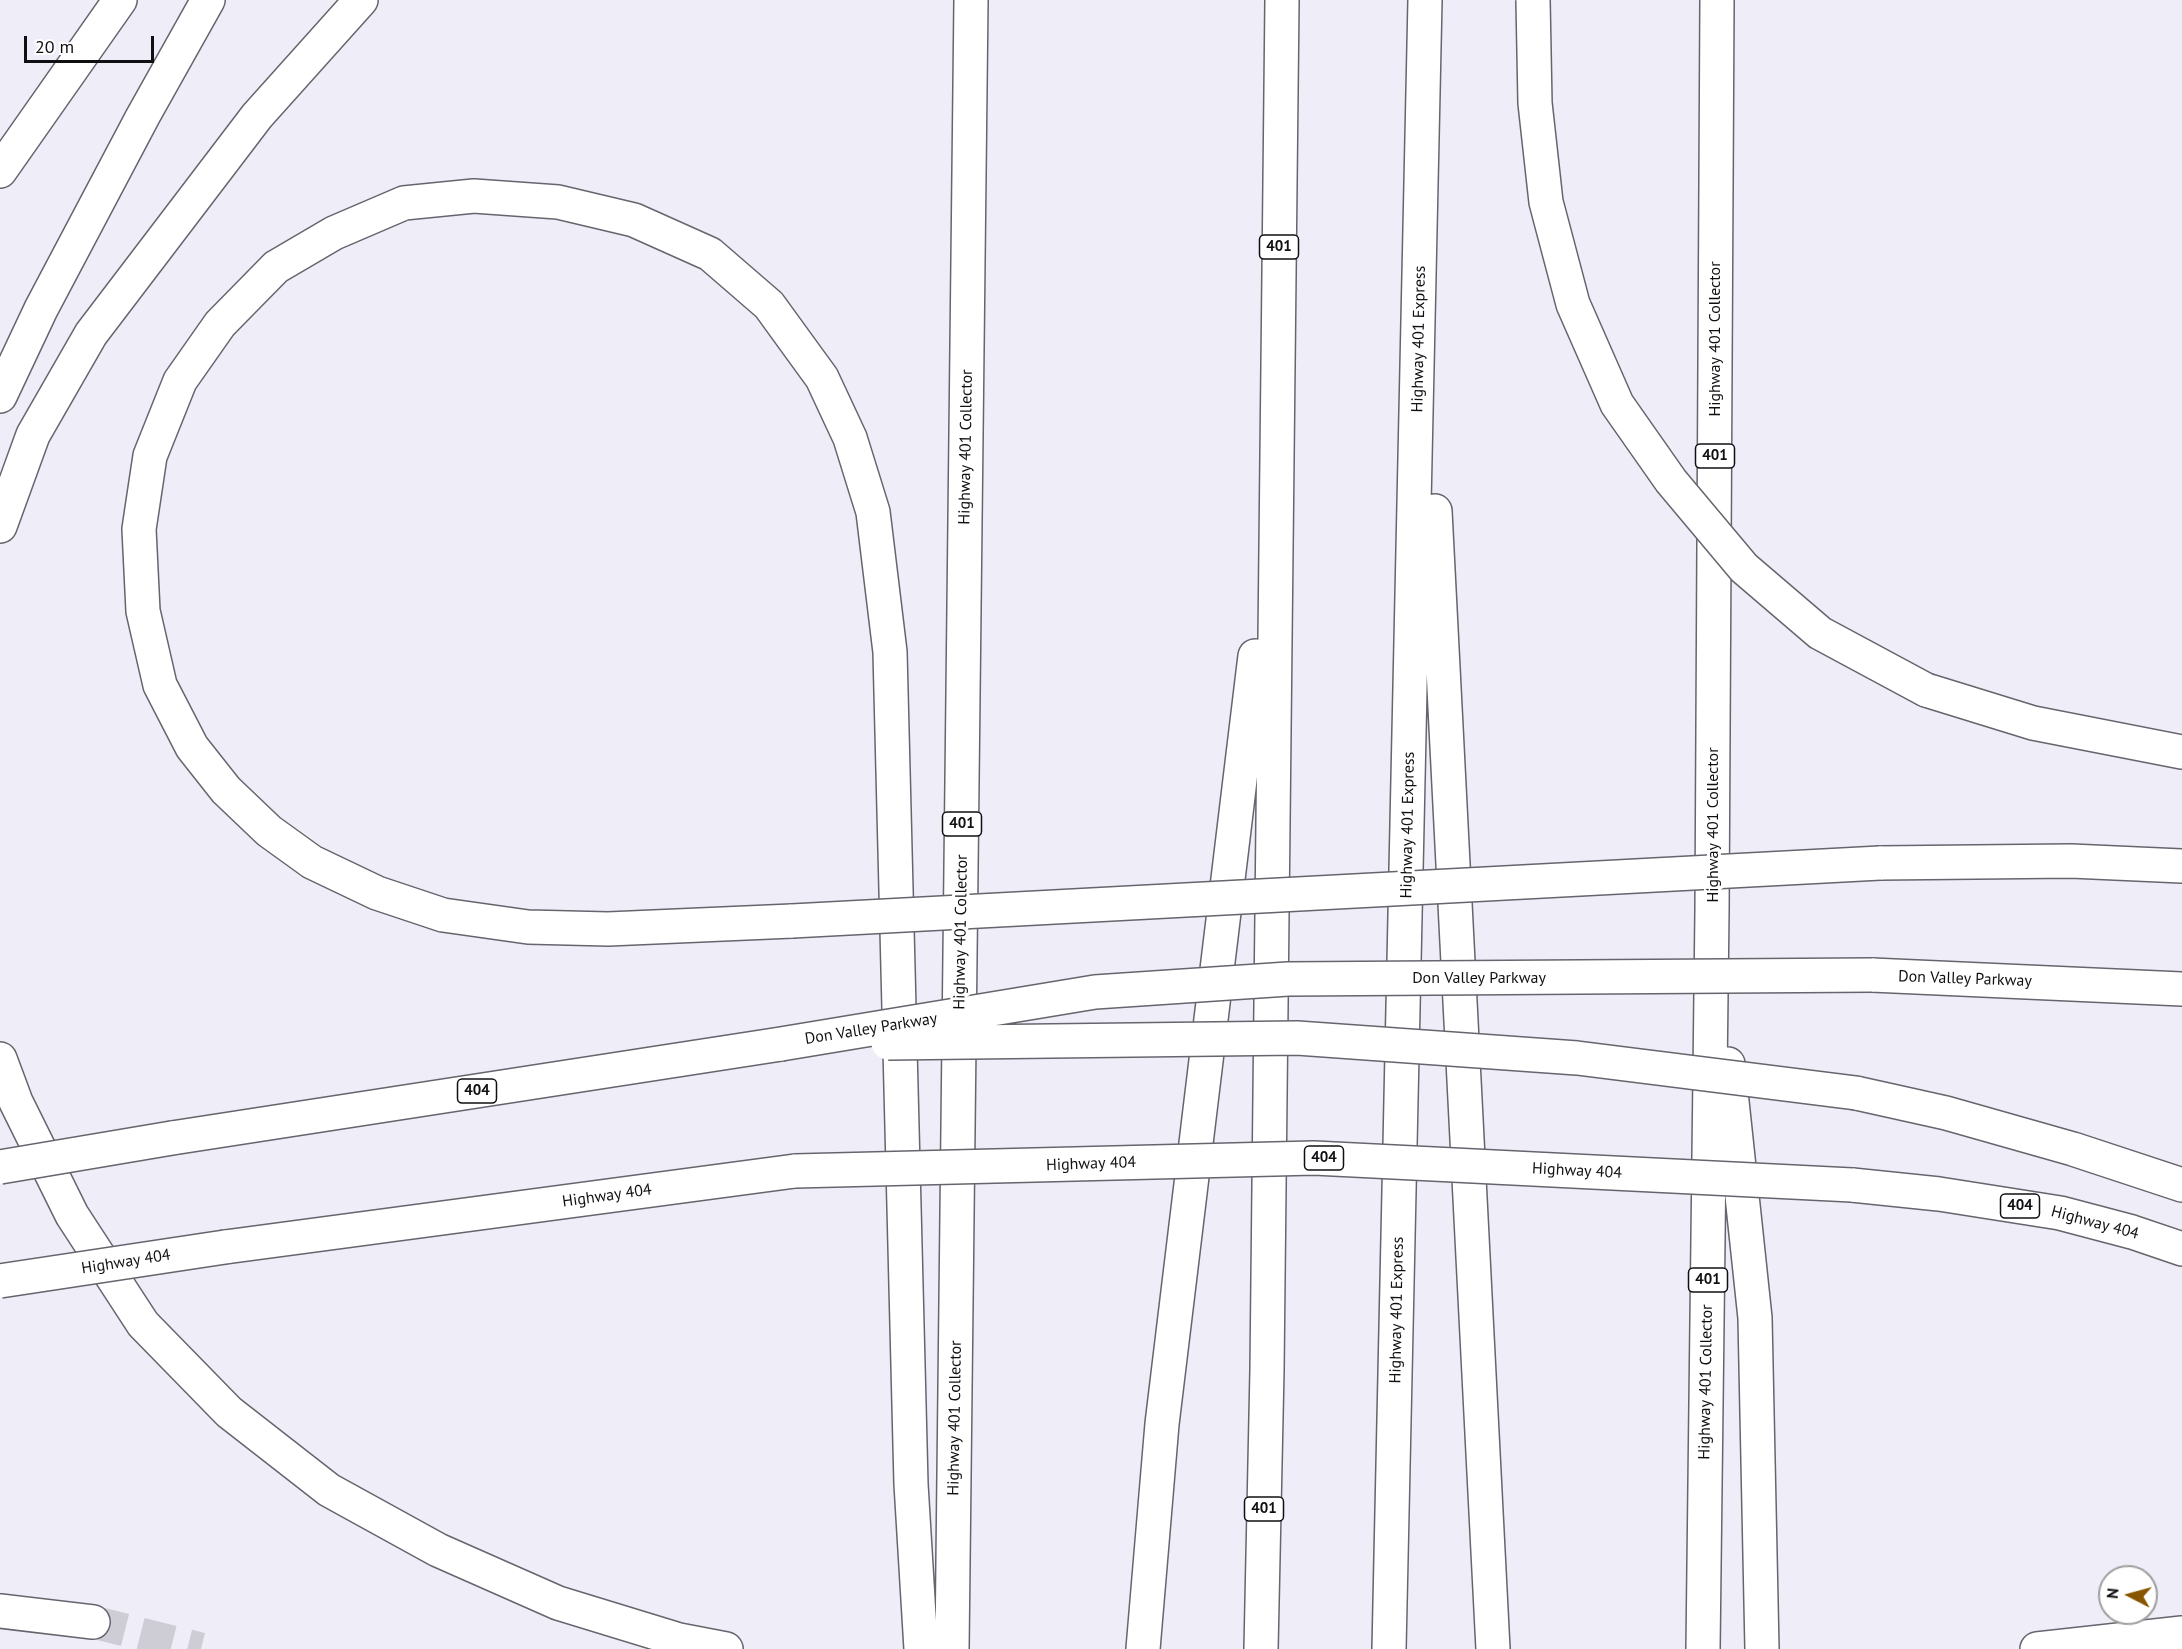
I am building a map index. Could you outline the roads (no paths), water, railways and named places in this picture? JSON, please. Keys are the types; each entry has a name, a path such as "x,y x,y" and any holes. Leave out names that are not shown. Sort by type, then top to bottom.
{"highway":[{"path":"0,171 120,0"},
{"path":"0,396 41,309 143,116 208,0"},
{"path":"0,526 33,435 91,334 256,116 361,0"},
{"name":"Highway 401 Collector","path":"952,1649 971,0"},
{"name":"401","path":"1261,1649 1267,1358 1282,0"},
{"name":"Highway 401 Express","path":"1389,1649 1425,0"},
{"path":"1533,0 1535,104 1546,202 1573,304 1617,404 1671,481 1744,568 1820,633 1926,690 2033,723 2182,752"},
{"name":"Highway 401 Collector","path":"1703,1649 1712,911 1717,0"},
{"path":"921,1649 911,1484 890,652 873,512 850,438 822,378 769,305 710,254 634,220 558,202 474,196 404,203 334,233 276,267 220,324 180,381 150,456 139,529 143,611 160,685 192,747 226,790 268,831 312,862 377,893 443,915 528,927 608,929 792,921 1880,863 2071,861 2182,866"},
{"path":"1421,243 1493,1649"},
{"path":"1143,1649 1162,1424 1275,493"},
{"path":"1712,911 1755,1318 1762,1649"},
{"name":"Don Valley Parkway","path":"781,1044 1095,992 1288,979 1872,975 2182,988"},
{"path":"781,1044 1297,1038 1577,1059 1856,1093 1970,1120 2084,1152 2182,1185"},
{"name":"404","path":"0,1167 172,1138 781,1044"},
{"path":"0,1059 16,1102 72,1215 143,1324 229,1412 329,1490 438,1550 558,1603 679,1640 726,1649"},
{"name":"Highway 404","path":"0,1281 225,1247 795,1172 1314,1158 1852,1185 1939,1194 2060,1213 2132,1232 2182,1250"},
{"path":"0,1611 93,1622"},
{"path":"2037,1649 2182,1634"}],"tunnel":[{"path":"93,1622 201,1649"}]}
